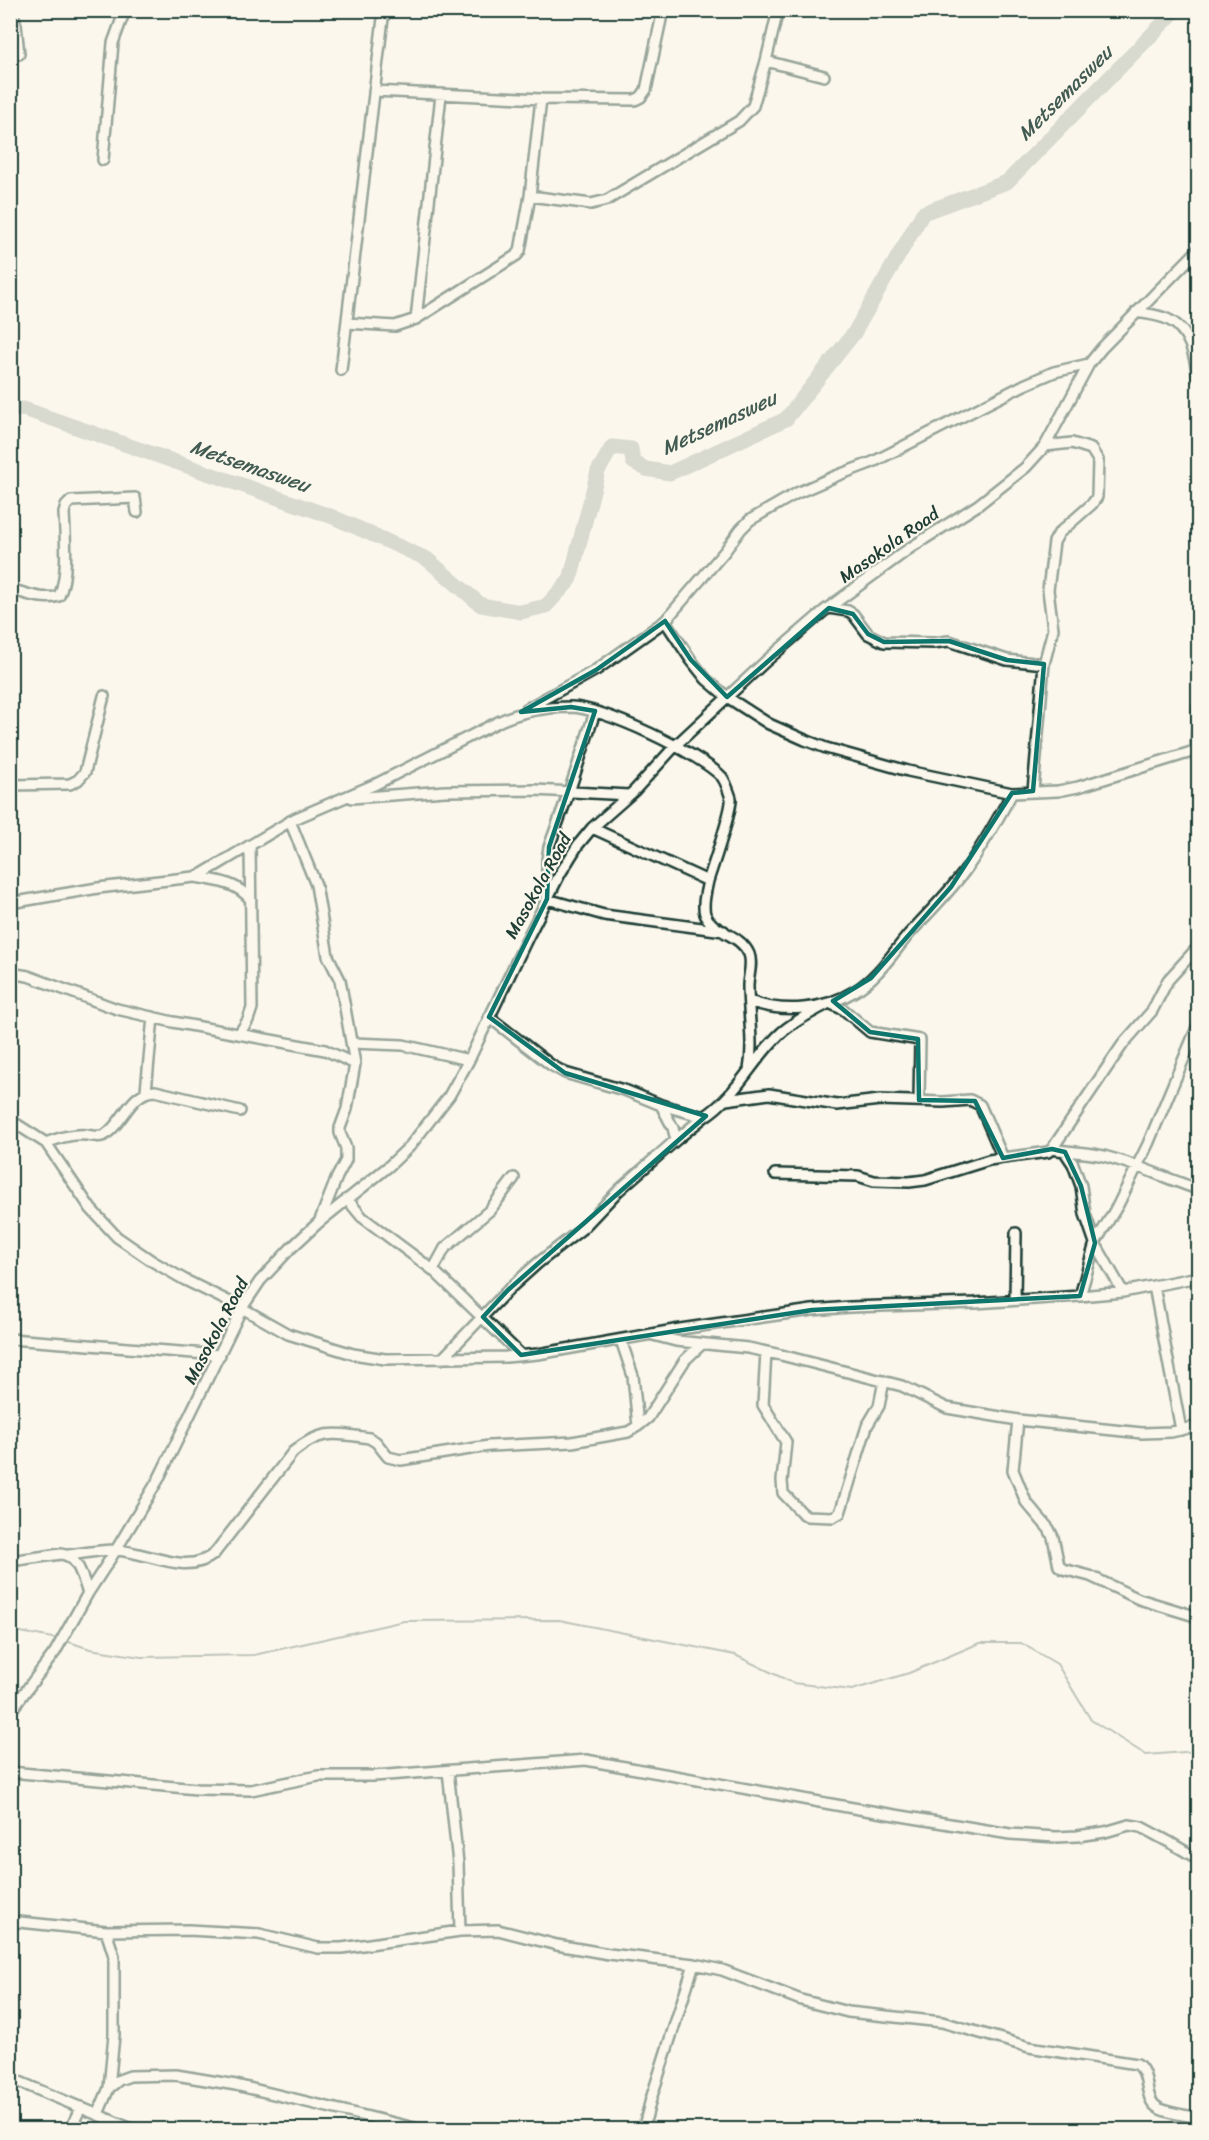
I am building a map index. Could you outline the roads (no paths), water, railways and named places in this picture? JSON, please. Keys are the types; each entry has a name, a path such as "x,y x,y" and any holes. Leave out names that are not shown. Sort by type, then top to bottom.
{"street":[{"path":"12,10 19,54"},
{"path":"103,160 113,43 125,10"},
{"path":"341,370 384,10"},
{"path":"374,91 541,99 635,100 642,97 646,90 663,10"},
{"path":"530,196 591,204 607,200 739,121 753,106 778,10"},
{"path":"766,61 824,76"},
{"path":"416,319 441,95"},
{"path":"347,323 395,326 416,319 517,255 520,251 530,196 541,99"},
{"name":"Masokola Road","path":"10,1712 55,1652 87,1593 158,1480 242,1308 260,1281 318,1223 389,1166 410,1146 449,1096 469,1060 547,899 578,845 592,828 629,795 676,745 766,661 829,608 910,548 978,505 1026,467 1045,446 1089,364 1136,312 1198,250"},
{"path":"1136,312 1170,320 1187,337 1197,363 1198,378"},
{"path":"10,903 202,874 290,821 320,806 344,798 520,712 596,670 665,621 750,520 797,493 873,462 1024,385 1054,372 1089,364"},
{"path":"1033,791 1044,664 1053,623 1048,586 1054,542 1059,532 1095,501 1098,469 1098,460 1091,449 1071,443 1045,446"},
{"path":"10,589 35,596 59,596 64,563 64,513 71,501 135,498 137,512"},
{"path":"829,608 853,614 868,634 884,642 950,641 1007,660 1044,664"},
{"path":"665,621 706,679 727,697 769,724 826,748 908,771 1011,793 1058,791 1078,787 1197,750 1198,706"},
{"path":"10,785 70,784 78,780 85,772 104,696"},
{"path":"520,712 572,707 595,712 676,745 701,760 724,780 731,805 708,881 704,900 705,913 714,925 740,940 751,960 748,986 752,1047 748,1070"},
{"path":"595,712 549,847 547,899 604,915 724,931"},
{"path":"344,798 445,791 629,795"},
{"path":"442,1359 508,1290 583,1228 620,1190 676,1140 726,1100 748,1070 780,1034 793,1023 856,990 884,965 966,869 1011,793"},
{"path":"290,821 316,885 328,956 340,980 355,1064 347,1109 340,1128 346,1148 346,1160 318,1223"},
{"path":"592,828 708,881"},
{"path":"239,1034 252,1008 250,845"},
{"path":"194,876 235,886 250,899"},
{"path":"775,1174 858,1176 883,1182 909,1182 936,1178 989,1160 1048,1152 1123,1044 1152,1011 1168,980 1198,947"},
{"path":"10,973 28,976 117,1009 325,1050 355,1064"},
{"path":"749,1001 765,1007 783,1009 829,1003 844,1010 870,1032 920,1040 919,1100"},
{"path":"146,1091 153,1017"},
{"path":"489,1017 551,1065 565,1073 704,1117"},
{"path":"1080,1296 1095,1243 1137,1167 1166,1105 1198,1025"},
{"path":"352,1043 403,1045 469,1060"},
{"path":"46,1143 75,1134 96,1136 107,1134 139,1096 146,1091 155,1091 240,1111"},
{"path":"726,1100 769,1094 837,1105 880,1100 975,1101 983,1111 1003,1158"},
{"path":"662,1105 676,1140"},
{"path":"10,1120 46,1143 91,1209 117,1237 185,1280 288,1334 353,1354 385,1359 520,1355 812,1310 1080,1296 1123,1292 1198,1277"},
{"path":"1052,1149 1098,1155 1198,1189"},
{"path":"1065,1152 1073,1164 1081,1186 1085,1214 1095,1243 1123,1292"},
{"path":"433,1270 445,1248 490,1210 514,1179"},
{"path":"347,1199 362,1216 433,1270 520,1355"},
{"path":"1015,1300 1016,1233"},
{"path":"1154,1286 1181,1430"},
{"path":"647,1334 766,1352 902,1386 947,1408 1018,1420 1142,1433 1181,1430 1198,1426"},
{"path":"10,1339 220,1355"},
{"path":"621,1340 633,1376 638,1426"},
{"path":"10,1560 116,1550 175,1563 207,1560 293,1452 306,1441 318,1436 369,1438 388,1457 401,1460 489,1446 572,1442 615,1435 638,1426 648,1418 685,1360 702,1344"},
{"path":"766,1352 763,1405 786,1442 783,1493 807,1516 833,1517 840,1513 867,1426 879,1406 884,1381"},
{"path":"1018,1420 1013,1470 1026,1502 1050,1529 1059,1566 1090,1576 1139,1599 1198,1617"},
{"path":"69,1555 74,1560 87,1593"},
{"path":"10,1772 197,1789 251,1790 318,1776 374,1776 586,1760 1010,1834 1077,1836 1105,1832 1129,1825 1141,1827 1198,1859"},
{"path":"448,1771 458,1863 460,1931"},
{"path":"10,1921 106,1931 189,1930 259,1934 318,1948 342,1948 460,1931 498,1930 557,1945 722,1970 825,2007 848,2012 942,2022 1029,2047 1137,2064 1145,2072 1150,2100 1155,2106 1198,2118"},
{"path":"98,2114 109,2088 114,2035 114,1956 106,1931"},
{"path":"644,2130 654,2088 694,1965"},
{"path":"109,2088 119,2080 130,2076 176,2075 236,2085 423,2130"},
{"path":"10,2078 134,2130"},
{"path":"70,2130 81,2107"}],"waterway":[{"name":"Metsemasweu","path":"10,410 24,409 333,517 427,559 481,605 521,612 546,606 570,580 598,471 612,447 631,449 633,462 646,469 670,473 786,419 854,333 923,213 1007,182 1176,10"},
{"path":"63,1640 90,1649 141,1657 254,1655 404,1621 559,1620 735,1655 793,1683 852,1690 909,1673 980,1643 1021,1643 1057,1664 1091,1720 1146,1755 1198,1751"},
{"path":"10,1630 58,1639"}]}
